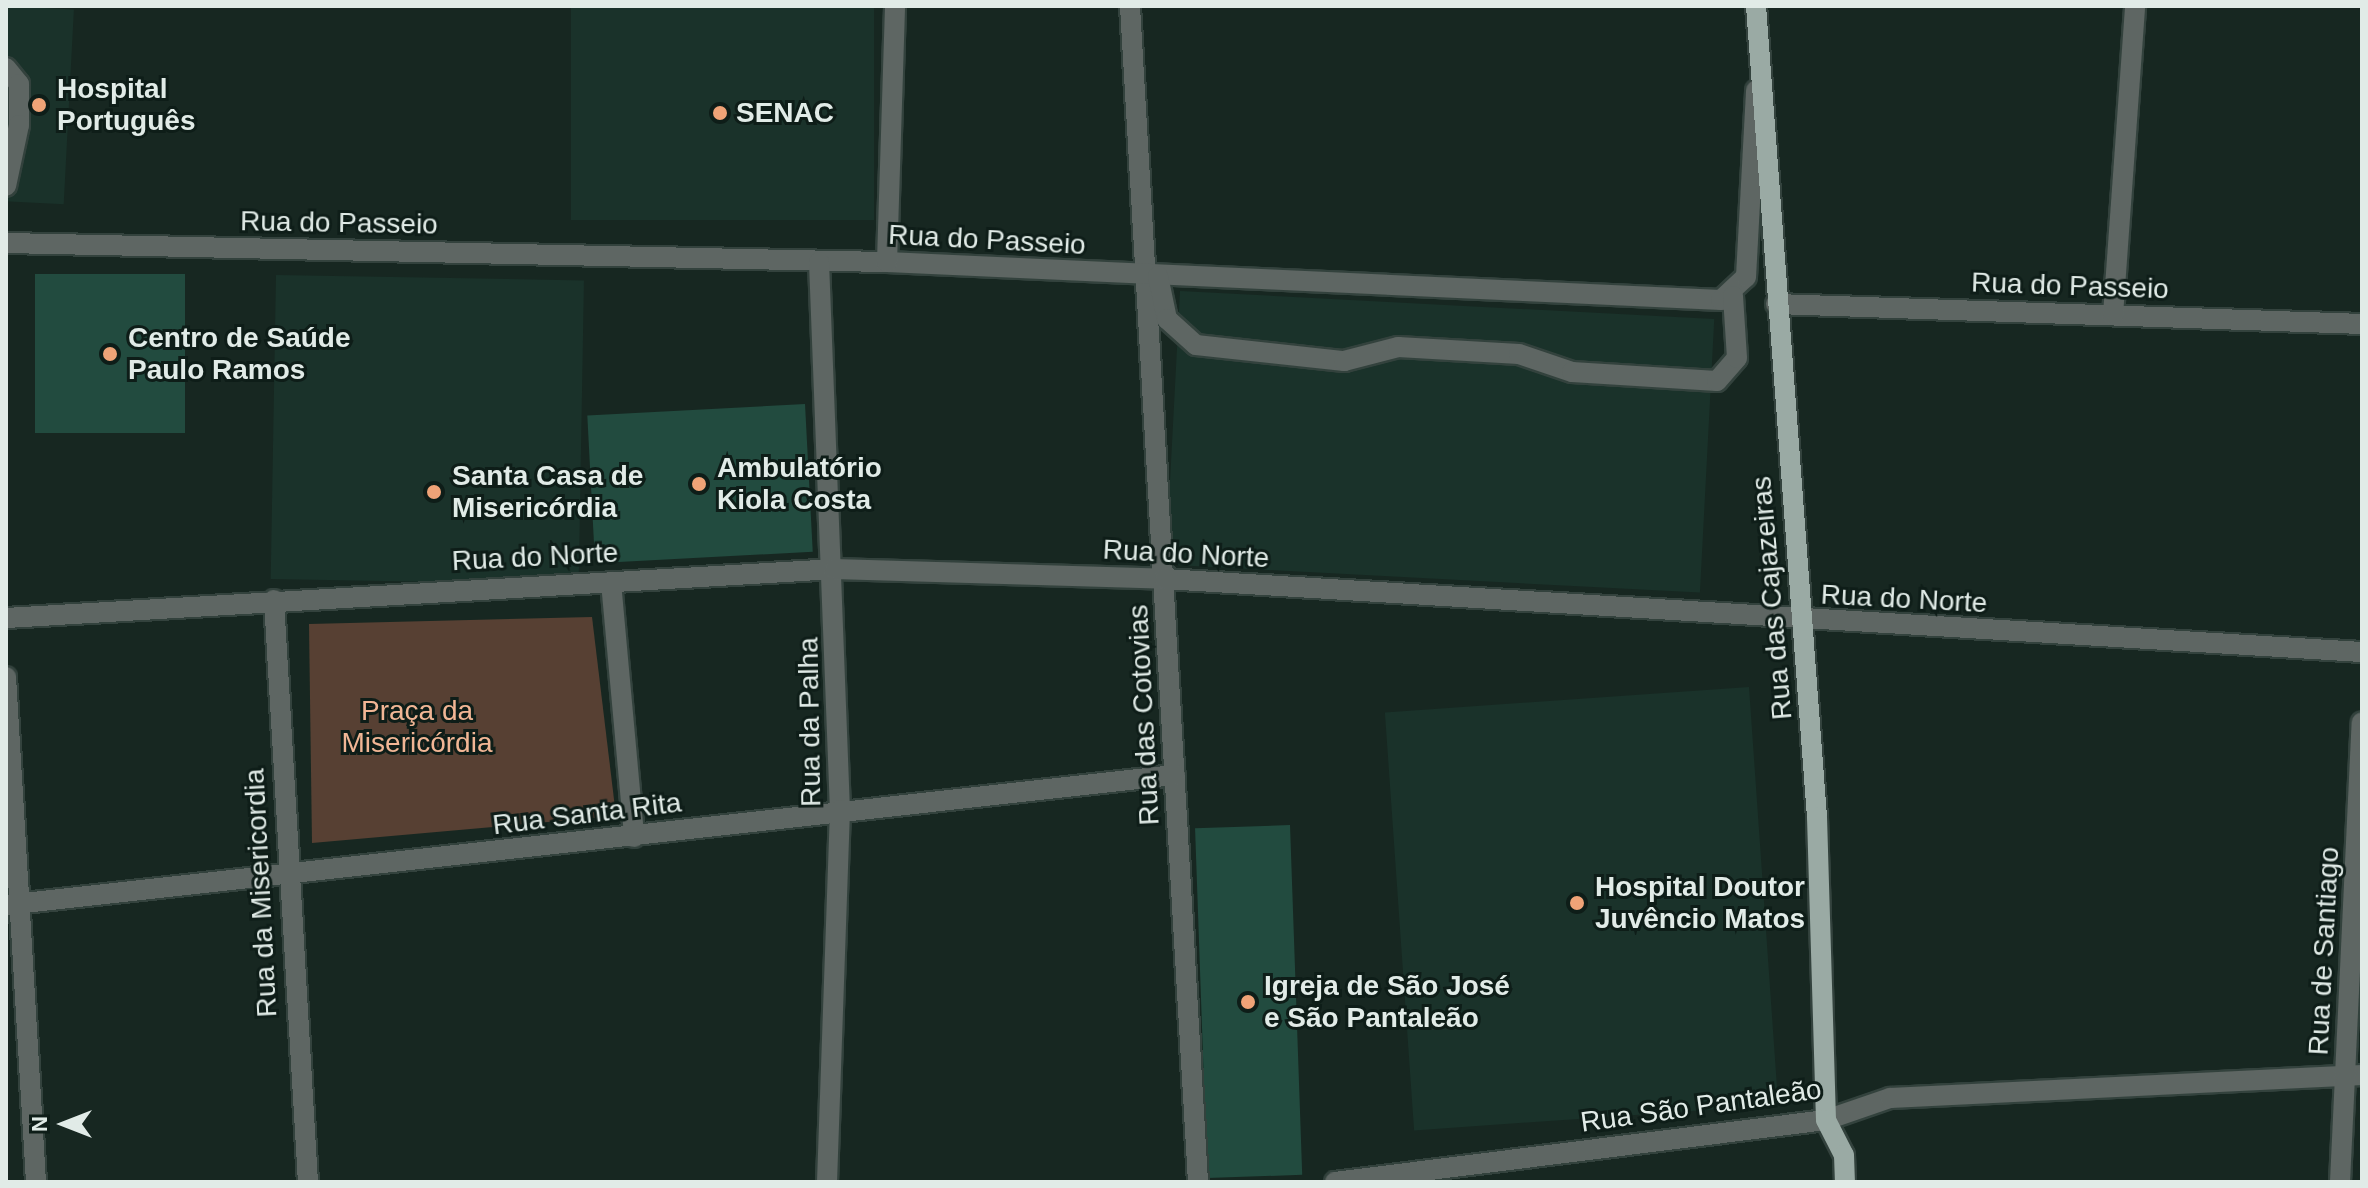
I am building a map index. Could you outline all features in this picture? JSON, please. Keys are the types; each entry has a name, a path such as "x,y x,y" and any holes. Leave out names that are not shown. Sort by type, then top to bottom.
{"main road":[{"name":"Rua das Cajazeiras","path":"1756,6 1757,69 1817,817 1826,1120 1844,1155 1845,1182"}],"street":[{"path":"887,262 895,6"},
{"name":"Rua das Cotovias","path":"1130,6 1151,275 1198,1182"},
{"path":"2113,315 2135,6"},
{"path":"6,68 19,84 19,125 6,186"},
{"path":"1151,275 1167,319 1196,345 1344,361 1398,347 1519,354 1572,372 1717,381 1737,358 1733,296 1746,277 1757,69"},
{"name":"Rua do Passeio","path":"6,243 887,262 1733,296"},
{"name":"Rua da Palha","path":"819,262 835,569 840,810 827,1182"},
{"name":"Rua do Passeio","path":"1776,304 2362,324"},
{"name":"Rua do Norte","path":"6,618 835,569 1165,579 1801,621 2362,652"},
{"path":"611,582 634,837"},
{"name":"Rua da Misericordia","path":"274,600 286,877 308,1182"},
{"path":"6,677 10,905 36,1182"},
{"name":"Rua de Santiago","path":"2340,1182 2354,1075 2362,723"},
{"name":"Rua Santa Rita","path":"10,905 286,877 840,810 1175,775"},
{"name":"Rua São Pantaleão","path":"1335,1182 1826,1120 1890,1098 2354,1075"}],"shaded area":[{"name":"Hospital Português","path":"6,6 74,10 64,204 6,201"},
{"name":"SENAC","path":"571,6 874,6 874,220 571,220"},
{"name":"Santa Casa de Misericórdia","path":"276,275 584,280 579,584 271,579"},
{"path":"1180,291 1714,319 1700,593 1166,565"},
{"name":"Hospital Doutor Juvêncio Matos","path":"1749,687 1778,1105 1414,1130 1385,712"}],"green space":[{"name":"Praça da Misericórdia","path":"592,617 616,816 312,843 309,624"}],"building":[{"name":"Centro de Saúde Paulo Ramos","path":"35,274 185,274 185,433 35,433"},
{"name":"Ambulatório Kiola Costa","path":"805,404 813,552 595,563 587,415"},
{"name":"Igreja de São José e São Pantaleão","path":"1290,825 1302,1175 1207,1178 1195,828"}],"place":[{"name":"Hospital Português","path":"39,105"},
{"name":"SENAC","path":"720,113"},
{"name":"Centro de Saúde Paulo Ramos","path":"110,354"},
{"name":"Ambulatório Kiola Costa","path":"699,484"},
{"name":"Santa Casa de Misericórdia","path":"434,492"},
{"name":"Hospital Doutor Juvêncio Matos","path":"1577,903"},
{"name":"Igreja de São José e São Pantaleão","path":"1248,1002"}]}
